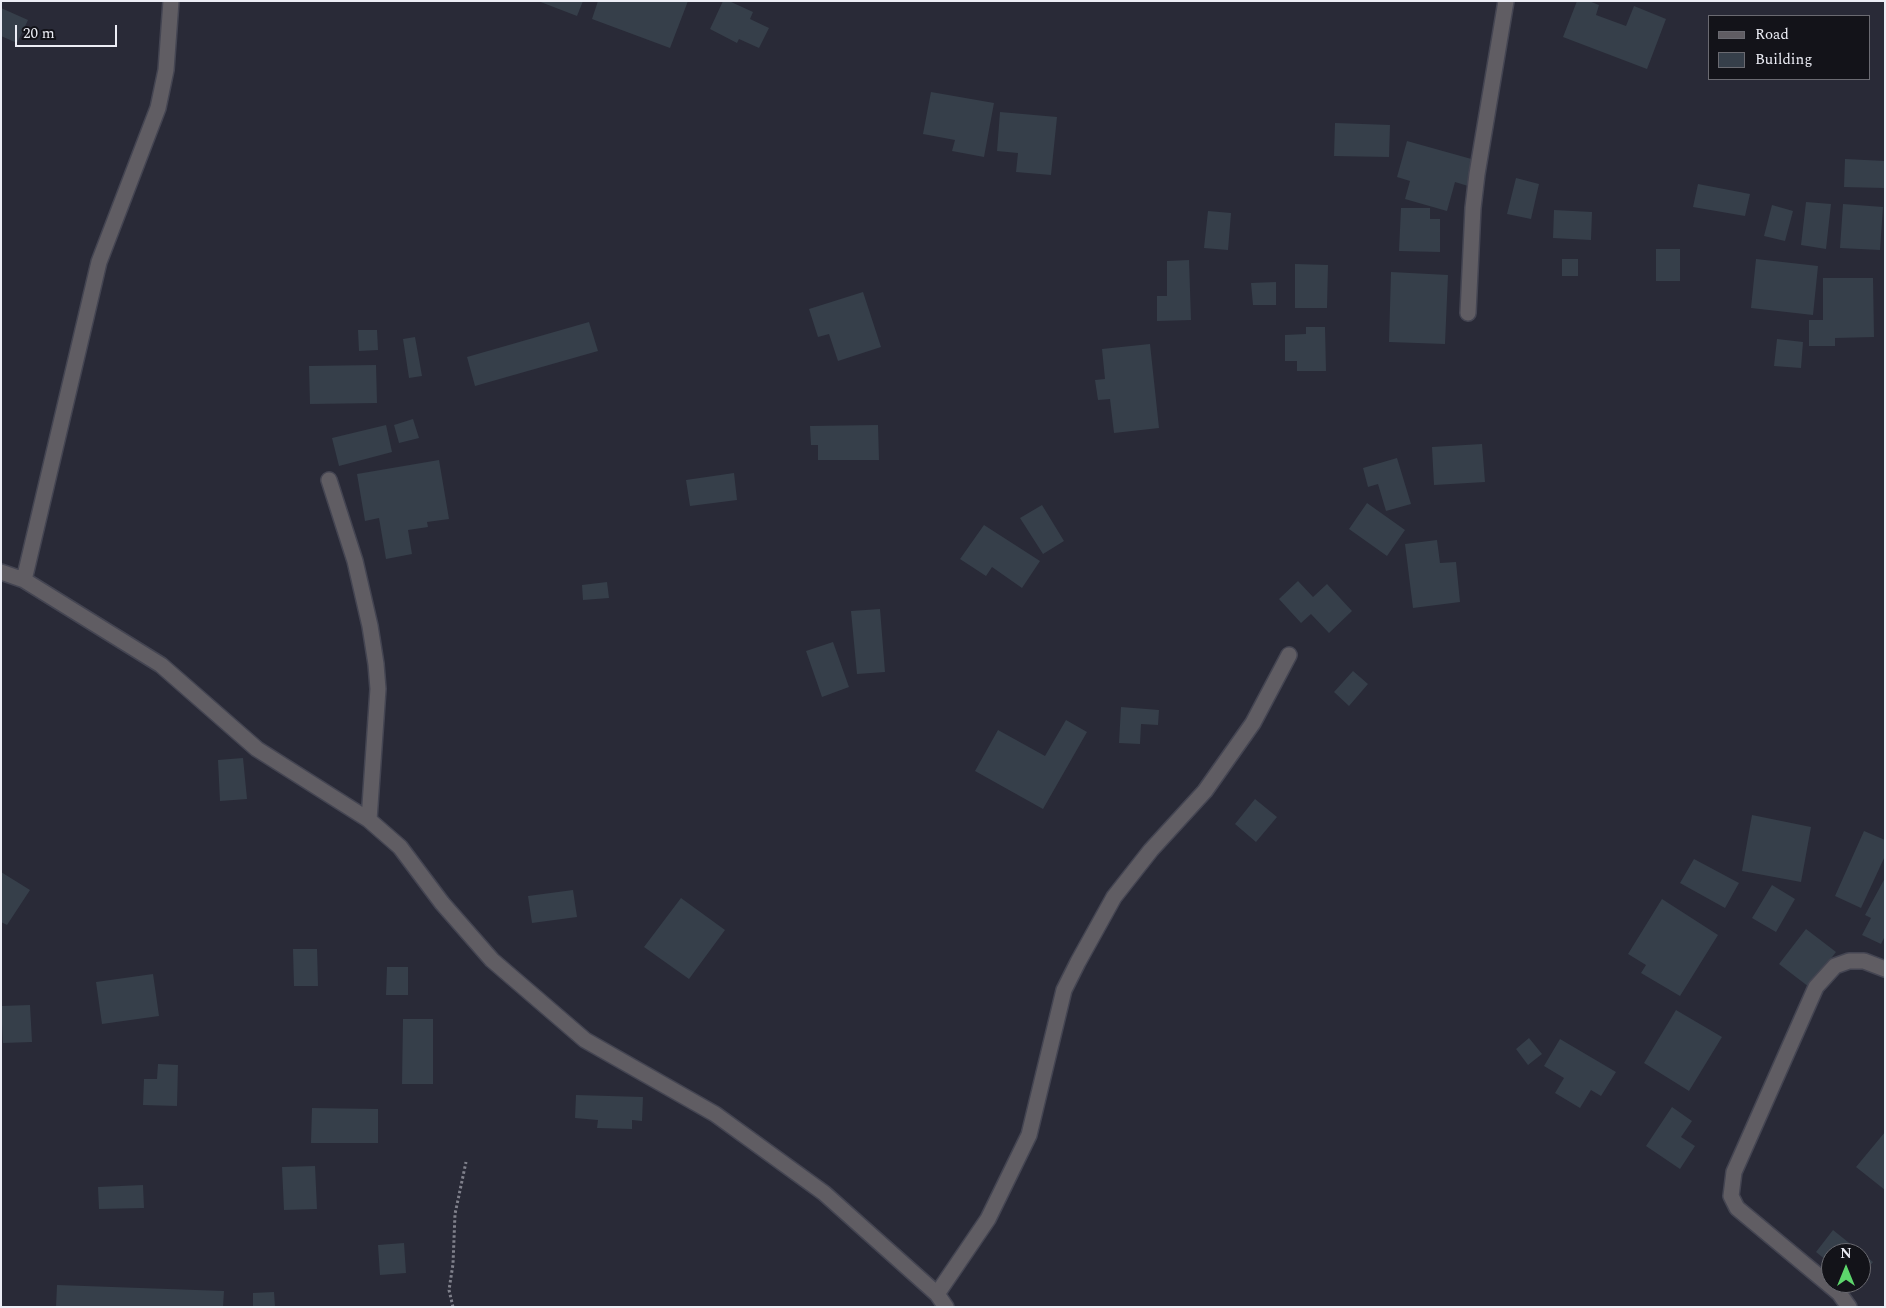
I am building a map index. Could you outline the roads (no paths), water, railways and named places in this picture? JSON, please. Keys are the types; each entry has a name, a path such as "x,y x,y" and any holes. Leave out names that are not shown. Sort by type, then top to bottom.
{"street":[{"path":"24,580 99,262 158,108 166,70 171,1"},
{"path":"1468,313 1473,208 1477,174 1506,1"},
{"path":"329,480 355,561 370,626 376,664 378,689 369,820"},
{"path":"1,572 24,580 162,665 257,749 369,820 400,847 442,903 492,960 585,1040 715,1114 824,1193 942,1301 988,1219 1029,1135 1064,990 1083,954 1114,897 1151,850 1205,792 1248,730 1289,655"},
{"path":"1849,1307 1839,1293 1737,1208 1731,1196 1734,1172 1816,987 1835,966 1849,961 1864,961 1885,969"}]}
